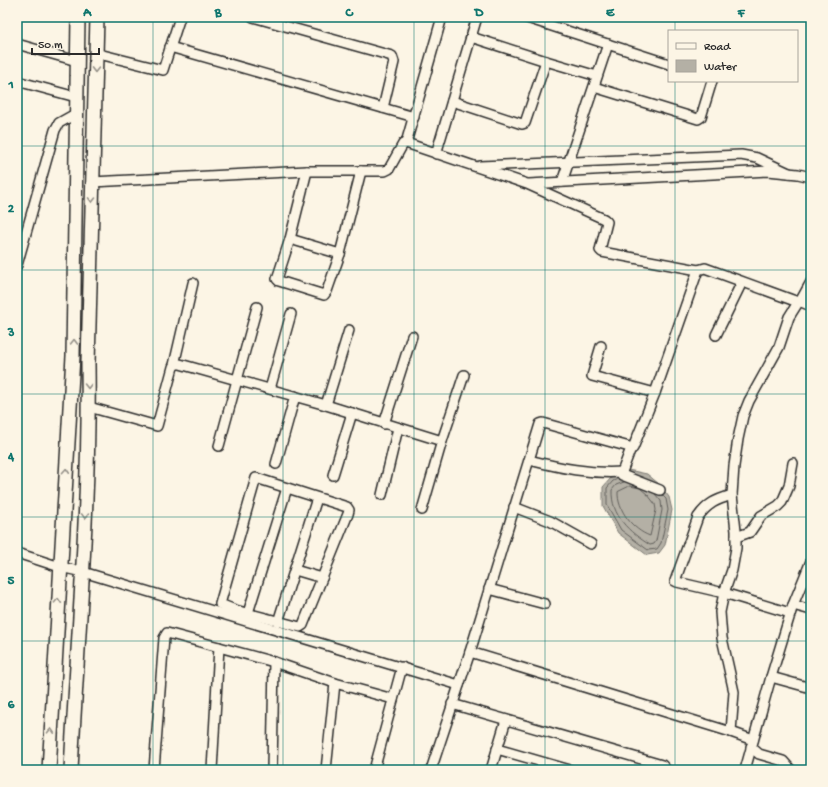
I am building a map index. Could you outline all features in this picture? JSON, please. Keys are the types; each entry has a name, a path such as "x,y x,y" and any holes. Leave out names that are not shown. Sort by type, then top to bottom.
{"main road":[{"path":"49,770 73,356 78,17"},
{"path":"71,770 83,572 97,17"}],"street":[{"path":"95,53 162,70 164,69 180,17"},
{"path":"253,17 392,56 394,58 394,62 383,108"},
{"path":"92,182 306,171 387,171 403,144 406,143 442,17"},
{"path":"436,154 477,17"},
{"path":"524,17 668,64"},
{"path":"471,37 597,76"},
{"path":"17,44 77,61"},
{"path":"562,182 608,44"},
{"path":"170,47 414,117"},
{"path":"452,101 522,124 525,123 546,61"},
{"path":"17,81 76,97"},
{"path":"594,87 698,119 701,117 712,82"},
{"path":"17,264 19,248 55,130 59,124 77,113"},
{"path":"406,143 528,184 606,220 601,251 698,270 705,268 811,306"},
{"path":"473,166 741,155 757,158 789,173"},
{"path":"306,171 290,239 277,280 322,294 325,294 327,291 340,254 361,171"},
{"path":"528,184 768,171 811,177"},
{"path":"290,239 340,254"},
{"path":"660,490 623,476 622,472 630,448 634,447 655,393 698,270"},
{"path":"716,335 742,282"},
{"path":"731,732 734,692 726,656 720,621 720,612 724,593 732,570 736,548 732,495 734,466 743,416 749,401 779,347 790,317 811,282"},
{"path":"88,408 157,426 174,365 193,283"},
{"path":"219,446 236,379 257,307"},
{"path":"270,389 291,314"},
{"path":"326,405 348,330"},
{"path":"384,424 412,336"},
{"path":"601,346 592,374 593,376 655,393"},
{"path":"174,365 180,364 236,379 442,441"},
{"path":"422,510 442,441 464,375"},
{"path":"276,464 295,396"},
{"path":"333,475 352,413"},
{"path":"431,770 470,652 539,425 542,423 630,448"},
{"path":"382,495 398,428"},
{"path":"529,460 584,472 622,472"},
{"path":"736,537 751,531 762,516 782,502 789,486 794,463"},
{"path":"256,478 317,498 349,510 302,627 300,628 248,614 233,613 220,604 256,478"},
{"path":"248,614 287,488"},
{"path":"732,495 714,501 698,517 674,580 676,582 791,609 811,610"},
{"path":"278,622 317,498"},
{"path":"514,507 550,521 591,544"},
{"path":"17,553 233,613 459,685"},
{"path":"745,770 791,609 811,561"},
{"path":"295,570 322,578"},
{"path":"489,589 545,604"},
{"path":"154,770 165,635 170,634 220,647 274,662 335,683 393,698"},
{"path":"212,770 220,647"},
{"path":"470,652 731,732 752,743 759,754 783,761 791,770"},
{"path":"272,770 274,662"},
{"path":"374,770 402,667"},
{"path":"771,677 811,688"},
{"path":"326,770 335,683"},
{"path":"452,704 662,766 666,770"},
{"path":"490,770 498,749 506,720"},
{"path":"498,749 570,770"}],"water":[{"path":"628,470 647,474 659,484 669,497 672,510 665,545 659,553 647,555 618,533 603,506 603,487 611,478"}]}
